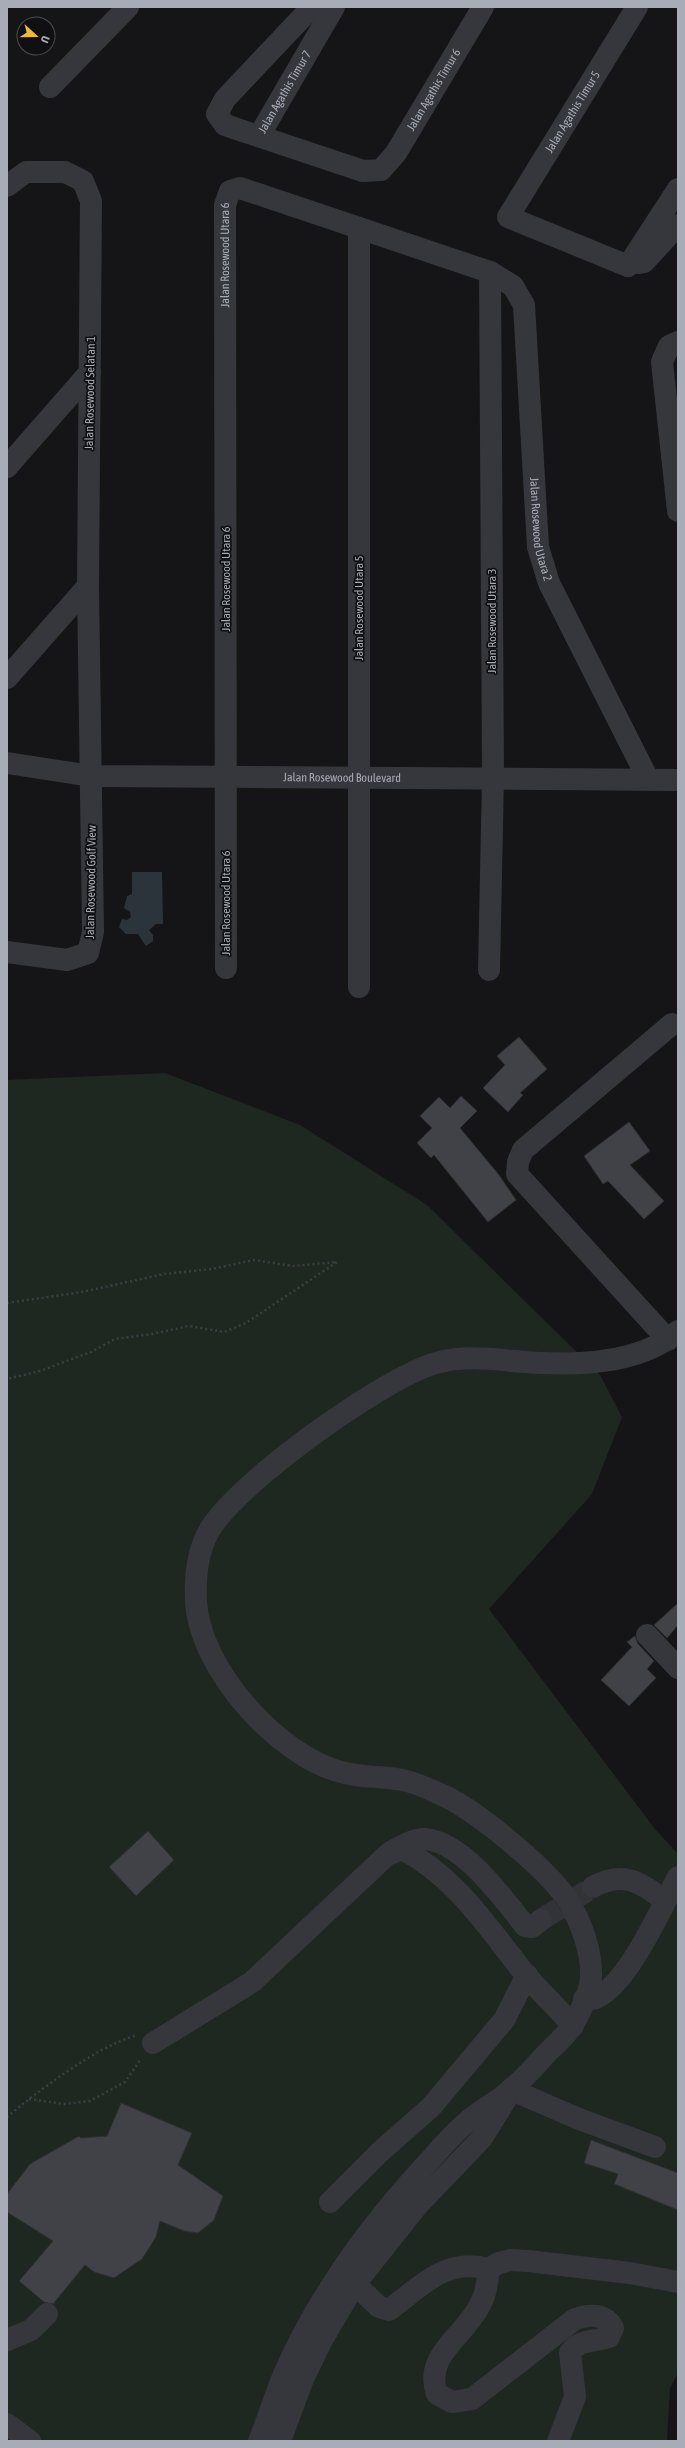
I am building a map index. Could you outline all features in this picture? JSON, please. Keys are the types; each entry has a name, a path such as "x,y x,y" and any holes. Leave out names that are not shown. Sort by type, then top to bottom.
{"street":[{"path":"50,87 128,7"},
{"name":"Jalan Agathis Timur 7","path":"312,7 225,100 217,114 226,125 259,136 334,7"},
{"name":"Jalan Agathis Timur 6","path":"259,136 363,171 381,170 396,152 483,7"},
{"name":"Jalan Agathis Timur 5","path":"628,266 508,217 637,7"},
{"name":"Jalan Rosewood Selatan 1","path":"7,186 26,172 65,172 83,181 92,201 88,586 91,776"},
{"name":"Jalan Rosewood Utara 2","path":"230,191 240,188 490,272 513,286 524,305 538,547 549,583 648,779"},
{"path":"628,266 678,189"},
{"name":"Jalan Rosewood Utara 6","path":"226,968 225,205 230,191"},
{"path":"628,266 644,262 678,225"},
{"name":"Jalan Rosewood Utara 5","path":"359,228 359,987"},
{"name":"Jalan Rosewood Utara 3","path":"489,970 493,777 490,272"},
{"path":"678,342 669,346 662,362 678,511"},
{"path":"7,467 90,372"},
{"path":"7,678 88,586"},
{"name":"Jalan Rosewood Boulevard","path":"7,763 91,776 359,776 678,780"},
{"name":"Jalan Rosewood Golf View","path":"7,952 67,960 88,953 93,932 91,776"},
{"path":"280,2441 284,2399 312,2318 337,2274 366,2233 464,2124 512,2090 573,2026 592,1982 588,1944 567,1900 536,1867 487,1822 445,1796 405,1781 343,1773 306,1760 273,1734 226,1682 204,1643 196,1606 196,1568 207,1532 225,1508 275,1464 345,1412 395,1380 436,1363 475,1358 544,1363 596,1362 635,1354 673,1336 517,1174 518,1162 523,1150 672,1024"},
{"path":"647,1635 678,1668"},
{"path":"153,2043 252,1982 387,1855 409,1842 425,1839 446,1845 466,1861 497,1890 525,1926 532,1927 541,1920"},
{"path":"387,1855 402,1849 438,1871 465,1898 527,1975 573,2026"},
{"path":"584,1999 596,1998 616,1981 640,1949 678,1877"},
{"path":"593,1887 606,1879 629,1879 647,1886 665,1901"},
{"path":"330,2202 381,2151 431,2107 504,2020 527,1975"},
{"path":"512,2090 579,2119 655,2147"},
{"path":"259,2441 355,2284 417,2206 482,2138 512,2090"},
{"path":"355,2284 379,2307 389,2310 423,2283 443,2271 466,2265 488,2269 499,2263 522,2261 623,2272 678,2282"},
{"path":"488,2269 488,2281 480,2306 437,2362 432,2375 437,2394 452,2402 472,2399 575,2319 584,2316 599,2316 611,2324 612,2334 605,2338 581,2343 573,2347 570,2353 575,2397 558,2441"},
{"path":"7,2340 31,2330 47,2314"},
{"path":"7,2424 30,2441"}],"path":[{"path":"7,1303 82,1292 164,1274 212,1269 254,1260 293,1266 337,1262 246,1323 224,1332 189,1326 152,1334 115,1339 91,1352 40,1371 7,1379"},
{"path":"7,2118 29,2099 90,2058 123,2039 152,2032 153,2043 126,2082 90,2100 64,2104 29,2099"}],"shaded area":[{"path":"132,872 162,872 163,924 156,924 149,930 153,935 153,941 146,946 138,934 126,934 119,927 122,919 127,920 131,917 130,912 124,908 127,896 132,894"},
{"path":"165,1073 300,1125 427,1205 600,1375 622,1417 592,1494 489,1609 655,1829 678,1854 678,2373 670,2388 667,2441 7,2441 7,1080"}],"building":[{"path":"519,1037 547,1069 520,1093 523,1095 508,1112 483,1088 505,1065 497,1056"},
{"path":"461,1096 477,1111 460,1128 499,1175 516,1200 488,1222 434,1155 431,1158 417,1143 432,1128 420,1116 439,1097 450,1108"},
{"path":"629,1122 650,1151 630,1165 664,1201 644,1219 608,1181 603,1184 584,1156"},
{"path":"678,1603 678,1625 667,1638 654,1625"},
{"path":"635,1636 638,1644 654,1661 647,1669 656,1678 629,1706 601,1680 632,1647 627,1642"},
{"path":"148,1831 174,1860 136,1896 109,1867"},
{"path":"121,2103 192,2133 178,2165 223,2196 214,2220 198,2233 184,2231 160,2221 156,2237 142,2259 114,2278 94,2272 85,2265 53,2304 44,2302 19,2281 53,2241 7,2212 7,2194 30,2164 79,2136 81,2138 107,2136"},
{"path":"591,2140 678,2173 678,2210 614,2184 618,2174 584,2163"}],"tunnel":[{"path":"541,1920 593,1887"}]}
